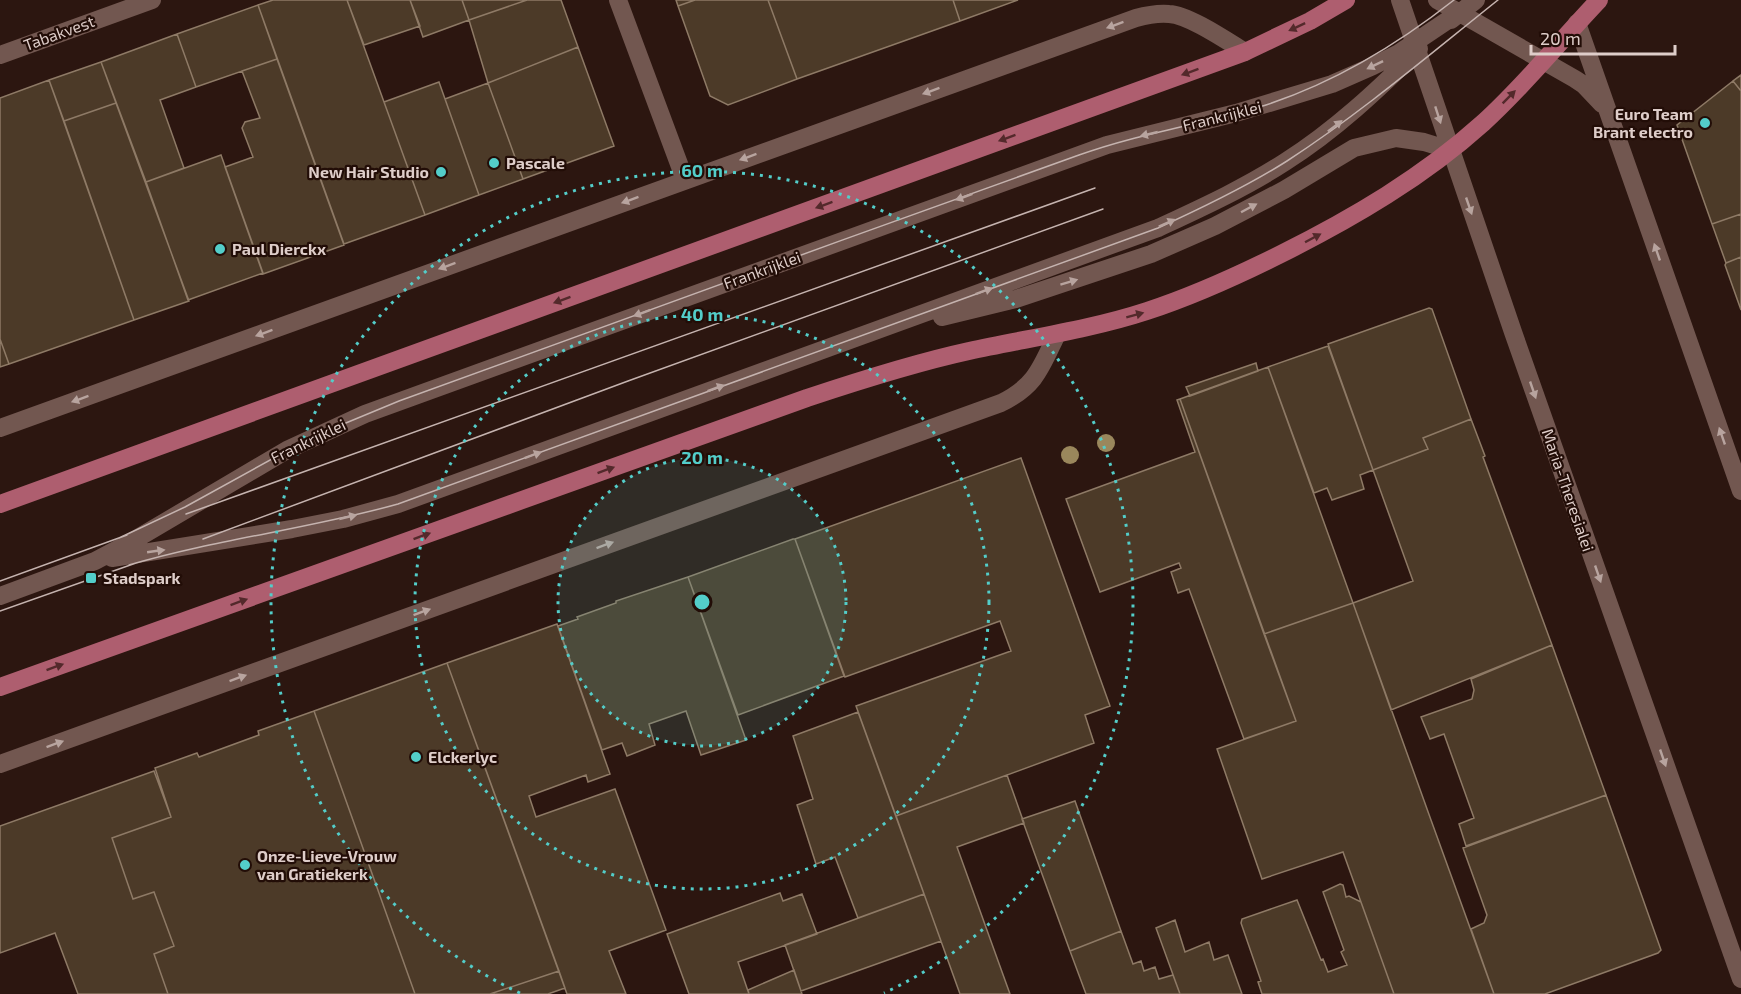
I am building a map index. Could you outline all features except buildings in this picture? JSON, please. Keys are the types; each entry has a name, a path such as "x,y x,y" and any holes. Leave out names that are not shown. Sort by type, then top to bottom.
{"main road":[{"path":"0,504 1245,52 1310,21 1346,0"},
{"path":"0,687 807,398 927,361 1057,334 1145,312 1228,280 1314,238 1374,204 1450,150 1483,123 1544,61 1599,0"}],"street":[{"name":"Tabakvest","path":"0,55 152,0"},
{"path":"618,0 685,180"},
{"name":"Maria-Theresialei","path":"1400,0 1450,150 1741,979"},
{"path":"1437,0 1584,85 1604,106 1613,124"},
{"name":"Frankrijklei","path":"79,567 135,554 343,519 398,504 1131,238 1210,204 1269,172 1309,146 1366,99 1416,47 1476,0"},
{"path":"0,428 1136,18 1154,14 1172,14 1194,23 1245,52"},
{"path":"1577,23 1741,491"},
{"name":"Frankrijklei","path":"0,596 79,567 131,542 287,450 365,414 1107,145 1236,113 1332,84 1416,47"},
{"name":"Frankrijklei","path":"811,354 899,328 1016,299 1151,254 1215,226 1354,148 1396,138 1424,142 1450,150"},
{"path":"0,764 1001,403 1018,395 1030,384 1057,334"}],"tram line":[{"path":"119,538 185,507 312,437 399,401 1102,147 1243,112 1292,96 1365,61 1454,0"},
{"path":"129,565 398,504 1158,228 1256,180 1314,143 1498,0"},
{"path":"186,514 1095,188"},
{"path":"203,539 628,381 1103,209"},
{"path":"0,581 127,535"},
{"path":"0,611 136,563"}],"place":[{"name":"Euro Team Brant electro","path":"1705,123"},
{"name":"Pascale","path":"494,163"},
{"name":"New Hair Studio","path":"441,172"},
{"name":"Paul Dierckx","path":"220,249"},
{"name":"Stadspark","path":"91,578"},
{"name":"Elckerlyc","path":"416,757"},
{"name":"Onze-Lieve-Vrouw van Gratiekerk","path":"245,865"}]}
